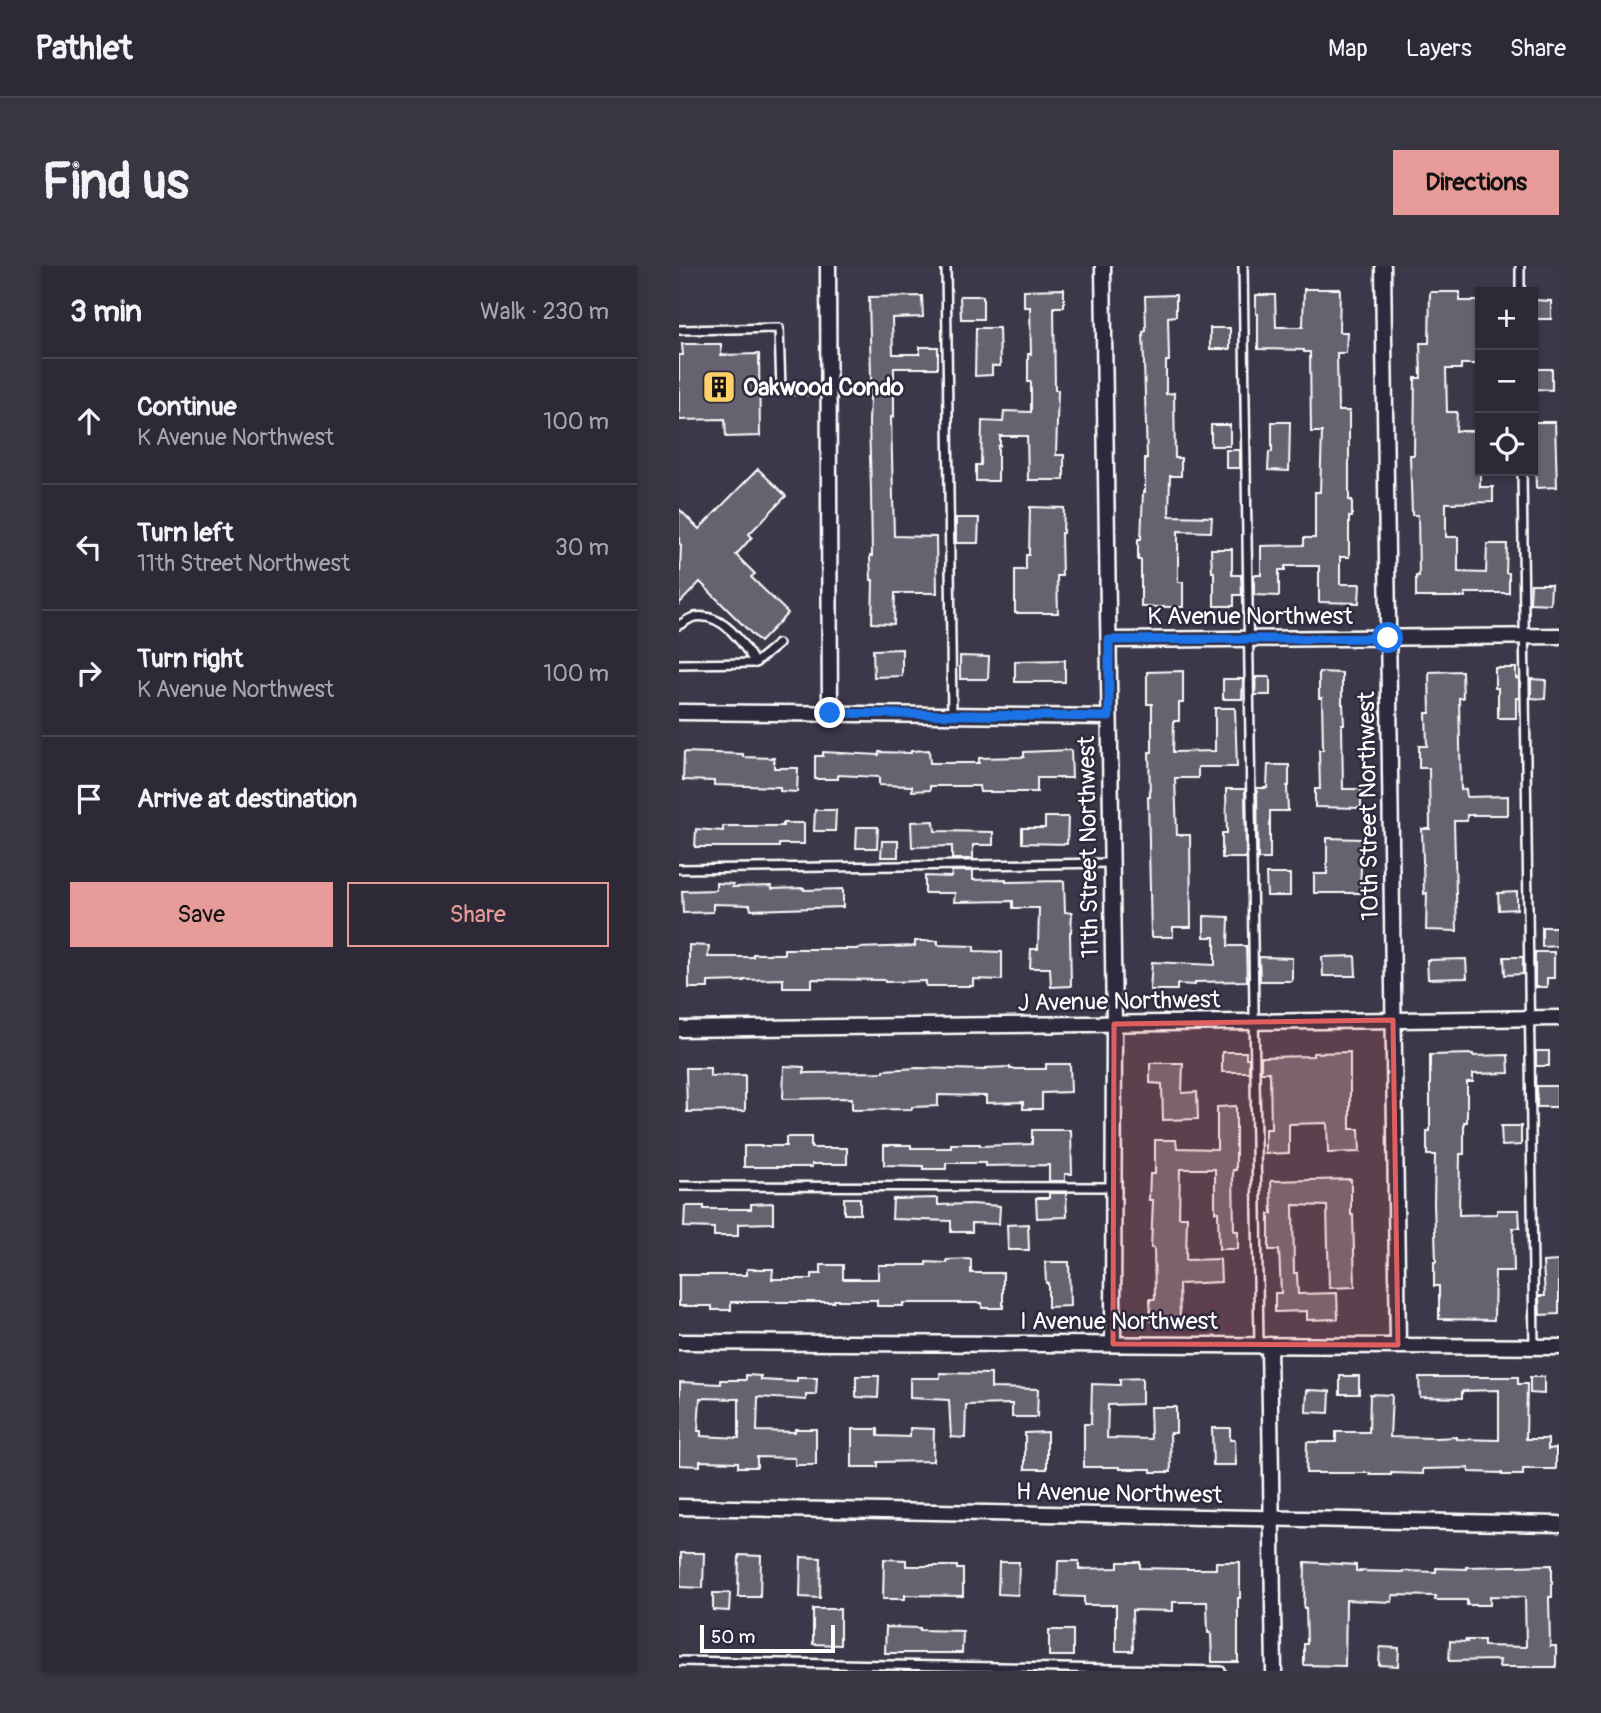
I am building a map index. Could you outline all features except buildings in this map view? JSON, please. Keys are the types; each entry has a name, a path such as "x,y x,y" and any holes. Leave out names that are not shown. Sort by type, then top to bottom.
{"street":[{"path":"828,266 830,713"},
{"name":"11th Street Northwest","path":"1103,266 1114,1024 1113,1344"},
{"name":"10th Street Northwest","path":"1383,266 1398,1346"},
{"name":"K Avenue Northwest","path":"1109,640 1559,636"},
{"path":"679,712 1109,717"},
{"name":"J Avenue Northwest","path":"679,1029 1559,1018"},
{"name":"I Avenue Northwest","path":"679,1342 1559,1346"},
{"path":"1264,1345 1274,1671"},
{"name":"H Avenue Northwest","path":"679,1507 1559,1524"}],"lane":[{"path":"946,266 952,715"},
{"path":"1243,266 1254,1022 1264,1345"},
{"path":"1520,266 1520,287"},
{"path":"679,330 779,328 781,390 828,390"},
{"path":"1522,476 1534,1346"},
{"path":"679,625 694,617 713,619 743,643 755,663"},
{"path":"679,664 755,663 778,643"},
{"path":"679,869 1111,863"},
{"path":"679,1185 1114,1187"},
{"path":"679,1661 1220,1671"}],"highlighted area":[{"path":"1393,1020 1398,1345 1113,1344 1114,1024"}],"place":[{"name":"Oakwood Condo","path":"719,387"}],"route":[{"path":"830,713 1109,717 1109,640 1388,638"}]}
